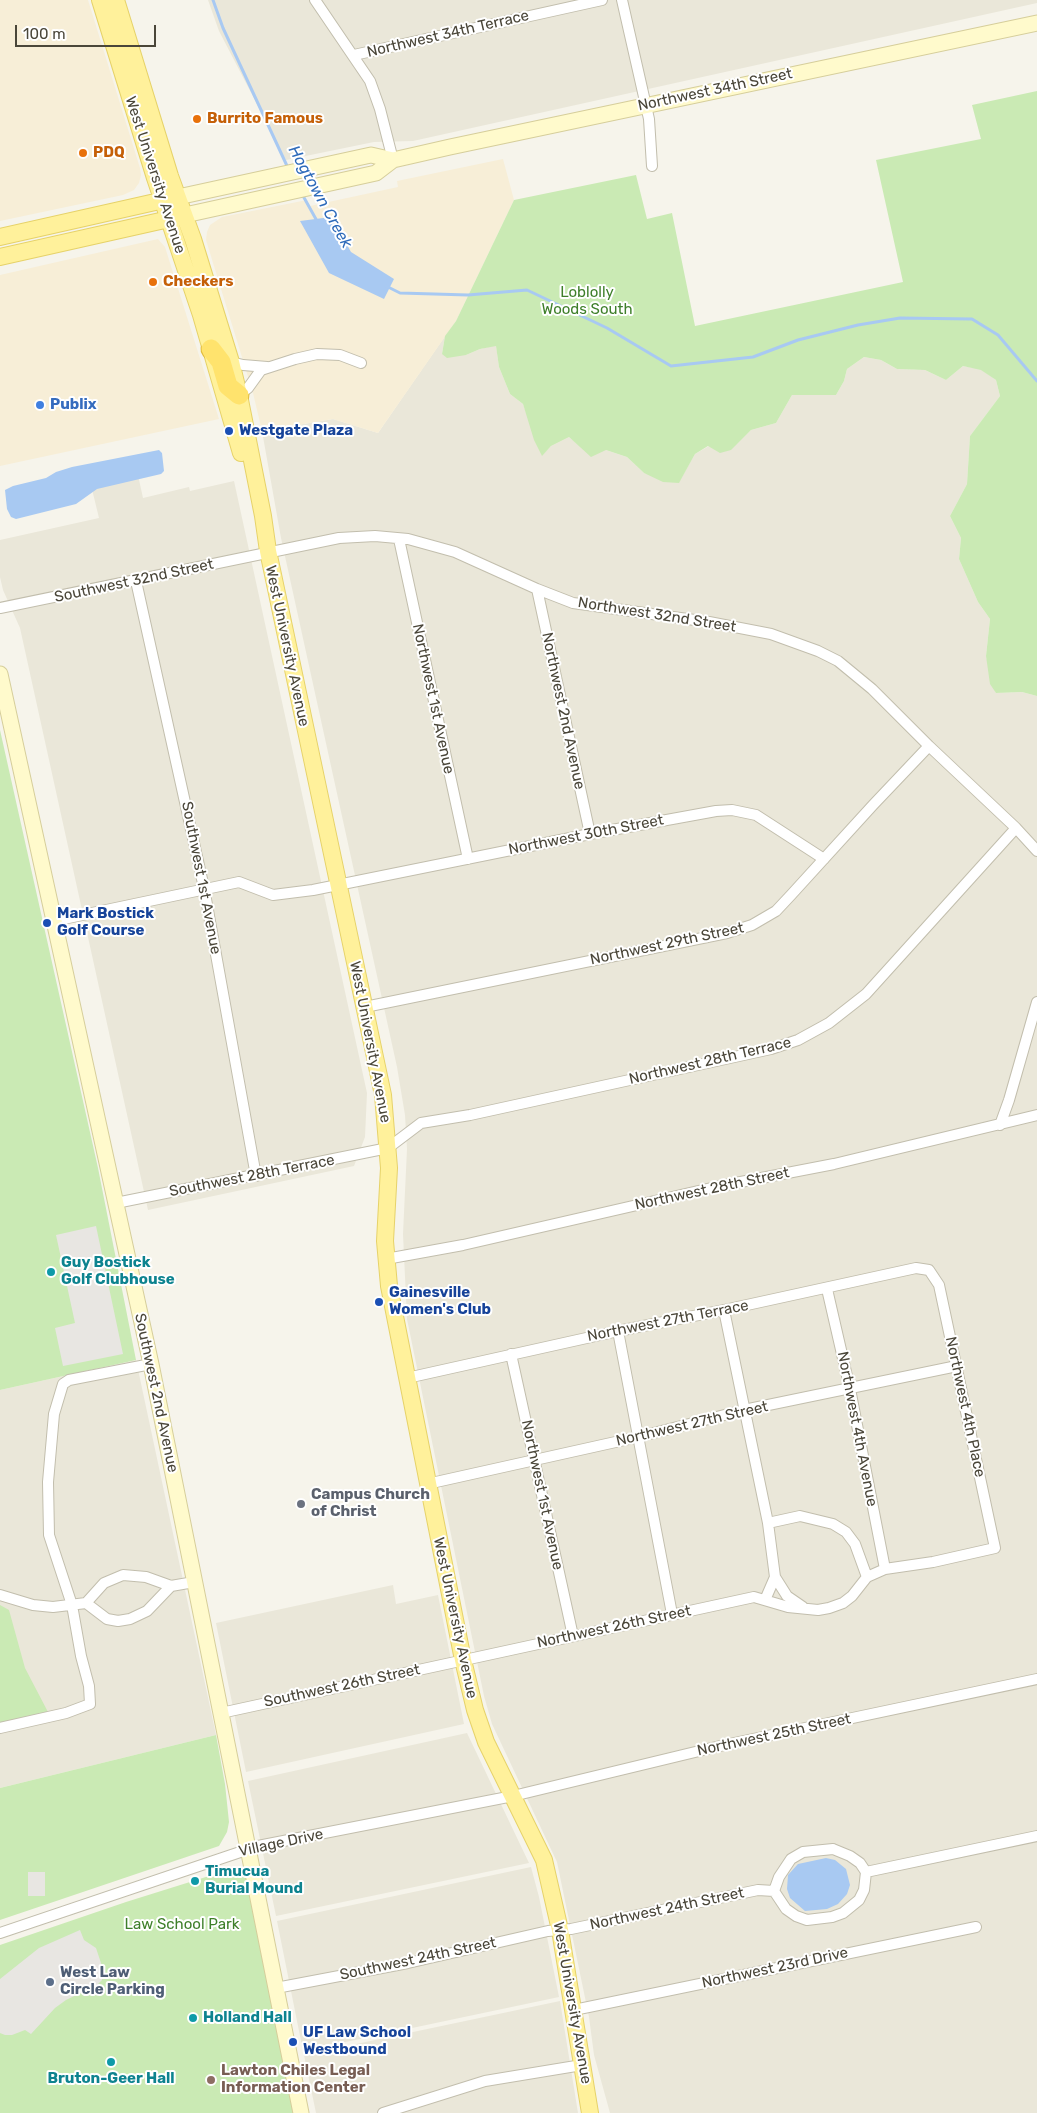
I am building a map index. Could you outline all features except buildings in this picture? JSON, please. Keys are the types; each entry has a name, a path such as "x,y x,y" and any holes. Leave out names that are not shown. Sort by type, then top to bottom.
{"highway":[{"path":"211,349 221,362 228,386 239,395"}],"main road":[{"name":"West University Avenue","path":"100,0 170,199 231,362 239,395 268,551 382,1095 389,1168 385,1240 389,1286 463,1660 475,1710 486,1742 544,1860 560,1930 590,2113"},
{"name":"West University Avenue","path":"116,0 170,199"},
{"name":"Northwest 34th Street","path":"177,217 376,173 394,160 1037,23"},
{"name":"Northwest 34th Street","path":"170,199 371,155 394,160"},
{"path":"0,237 170,199"},
{"name":"West University Avenue","path":"177,217 211,349 233,424 256,518 268,551"},
{"path":"0,257 177,217"},
{"name":"Southwest 2nd Avenue","path":"0,674 150,1364 301,2113"}],"street":[{"path":"315,0 366,73 376,94 394,160"},
{"name":"Northwest 34th Terrace","path":"354,55 602,0"},
{"path":"622,0 645,105 652,145 652,166"},
{"path":"239,395 248,388 256,374 267,367 317,354 340,355 361,363"},
{"path":"231,362 267,367"},
{"name":"Northwest 32nd Street","path":"268,551 339,538 375,536 399,539 455,552 573,603 709,622 771,634 818,651 838,661 872,689 1016,828 1037,851"},
{"name":"Northwest 1st Avenue","path":"399,539 468,859"},
{"name":"Southwest 32nd Street","path":"0,608 136,581 268,551"},
{"name":"Southwest 1st Avenue","path":"136,581 204,888 256,1176"},
{"name":"Northwest 2nd Avenue","path":"537,589 590,834"},
{"name":"Northwest 29th Street","path":"364,1007 726,933 752,925 776,910 929,746"},
{"name":"Northwest 30th Street","path":"54,920 239,882 273,895 338,885 590,834 716,811 732,810 756,815 824,859"},
{"name":"Northwest 28th Terrace","path":"388,1148 421,1123 470,1115 770,1049 798,1040 829,1023 866,994 1016,828"},
{"path":"1000,1125 1010,1100 1037,1002"},
{"name":"Northwest 28th Street","path":"386,1259 463,1246 597,1213 720,1186 834,1164 1037,1115"},
{"name":"Southwest 28th Terrace","path":"116,1203 388,1148"},
{"name":"Northwest 27th Terrace","path":"407,1378 618,1330 827,1289 916,1268 929,1270"},
{"name":"Northwest 4th Place","path":"929,1270 940,1284 995,1548"},
{"name":"Northwest 4th Avenue","path":"827,1289 850,1388 885,1570"},
{"path":"724,1310 768,1523 775,1577 786,1596 806,1608"},
{"path":"618,1330 672,1614"},
{"name":"Northwest 1st Avenue","path":"511,1354 573,1636"},
{"path":"0,1728 66,1713 90,1704 89,1686 81,1656 72,1605 52,1549 47,1510 54,1414 63,1384 69,1380 150,1364"},
{"name":"Northwest 27th Street","path":"428,1484 638,1437 744,1410 957,1366"},
{"path":"768,1523 800,1516 833,1524 846,1532 855,1544 867,1577"},
{"name":"Northwest 26th Street","path":"463,1660 754,1598 788,1607 818,1610 829,1608 842,1603 852,1596 867,1577 885,1570 933,1562 995,1548"},
{"path":"0,1595 33,1605 53,1607 86,1603 109,1579 123,1575 146,1576 171,1586 194,1582"},
{"path":"766,1600 775,1577"},
{"path":"86,1603 107,1619 118,1621 130,1619 146,1611 171,1586"},
{"name":"Southwest 26th Street","path":"221,1713 463,1660"},
{"name":"Northwest 25th Street","path":"512,1796 720,1746 1037,1679"},
{"name":"Village Drive","path":"0,1933 247,1849 512,1796"},
{"path":"866,1872 1037,1836"},
{"path":"833,1849 843,1851 860,1863 866,1872 864,1890 859,1900 843,1913 832,1917 807,1920 796,1916 786,1909 774,1891 779,1877 791,1859 808,1851 833,1849"},
{"name":"Northwest 24th Street","path":"560,1930 758,1890 774,1891"},
{"name":"Northwest 23rd Drive","path":"574,2010 976,1927"},
{"name":"Southwest 24th Street","path":"276,1988 408,1963 560,1930"},
{"path":"383,2113 485,2081 582,2065"}],"shaded area":[{"path":"0,0 88,0 140,168 139,183 134,190 123,195 0,221"},
{"path":"208,0 1037,0 1037,3 413,141 374,142 286,160 219,31"},
{"path":"503,159 514,200 456,321 378,433 333,419 262,431 253,393 206,240 210,225 222,217 307,200 310,206 398,187 397,181"},
{"path":"158,239 165,247 219,419 0,466 0,275"},
{"path":"445,336 442,354 466,355 496,345 499,367 510,394 523,404 542,455 551,446 569,437 580,446 606,450 627,457 644,473 679,482 695,454 709,446 730,450 751,430 776,423 792,395 836,395 844,381 847,369 864,357 881,360 897,369 925,370 946,380 963,366 981,369 996,380 1000,396 970,436 967,484 950,516 961,538 959,559 978,602 990,619 986,656 996,693 1022,692 1037,696 1037,2113 610,2113 594,2055 589,2017 557,1862 492,1724 484,1696 407,1319 403,1234 407,1149 405,1115 397,1067 281,538 262,431 333,419 378,433"},
{"path":"136,466 143,498 189,487 190,491 234,481 367,1093 365,1137 354,1166 148,1210 20,628 3,590 0,577 0,540 99,518 89,477"},
{"path":"96,1226 123,1354 63,1366 55,1328 75,1323 56,1235"},
{"path":"136,1360 216,1735 0,1788 0,1390"},
{"path":"393,1585 396,1604 438,1595 464,1724 246,1772 216,1623"},
{"path":"467,1733 529,1863 276,1916 248,1781"},
{"path":"531,1867 539,1897 559,1997 303,2051 277,1921"},
{"path":"28,1872 45,1872 45,1896 28,1896"},
{"name":"West Law Circle Parking","path":"80,1930 84,1940 96,1948 103,1969 102,1980 97,1985 66,2000 55,2008 31,2034 25,2030 12,2035 0,2033 0,1979 39,1948"},
{"path":"560,2001 578,2113 316,2113 304,2055"}],"green space":[{"name":"Loblolly Woods South","path":"1037,91 1037,696 1022,692 996,693 990,684 986,656 990,619 978,602 959,559 961,538 950,516 967,484 970,436 1000,396 996,380 981,370 963,366 946,380 925,370 897,369 881,360 864,357 847,369 844,381 836,395 792,395 776,423 751,430 731,450 720,453 708,446 695,454 679,483 663,482 644,473 627,457 606,450 591,457 569,437 551,446 542,456 534,440 523,404 510,394 499,367 496,346 480,349 466,355 447,358 442,354 445,336 456,321 514,200 636,175 647,219 672,213 695,326 903,282 876,160 981,139 972,105"},
{"name":"Mark Bostick Golf Course","path":"0,730 98,1168 136,1360 0,1390"},
{"path":"0,1605 9,1610 25,1668 48,1712 0,1723"},
{"path":"216,1735 225,1784 229,1822 227,1832 219,1846 0,1920 0,1788"},
{"name":"Law School Park","path":"241,1866 246,1872 296,2113 0,2113 0,1945 126,1902"}],"water":[{"path":"331,217 351,252 394,279 384,299 329,273 300,221"},
{"path":"159,450 162,453 164,471 161,474 97,489 76,504 16,519 11,517 7,509 5,490 13,486 46,478 56,472 72,467"},
{"path":"826,1858 835,1860 846,1869 850,1885 847,1894 838,1904 827,1909 805,1911 790,1898 787,1889 788,1875 798,1864"}],"waterway":[{"name":"Hogtown Creek","path":"213,0 223,28 288,168"},
{"name":"Hogtown Creek","path":"302,194 317,221"},
{"path":"386,286 400,293 468,295 527,290 607,328 671,366 753,357 798,340 858,325 900,318 972,319 998,335 1037,381"}],"place":[{"name":"Burrito Famous","path":"197,119"},
{"name":"PDQ","path":"83,153"},
{"name":"Checkers","path":"153,282"},
{"name":"Publix","path":"40,405"},
{"name":"Westgate Plaza","path":"229,431"},
{"name":"Mark Bostick Golf Course","path":"47,923"},
{"name":"Guy Bostick Golf Clubhouse","path":"51,1272"},
{"name":"Gainesville Women's Club","path":"379,1302"},
{"name":"Campus Church of Christ","path":"301,1504"},
{"name":"Timucua Burial Mound","path":"195,1881"},
{"name":"West Law Circle Parking","path":"50,1982"},
{"name":"Holland Hall","path":"193,2018"},
{"name":"UF Law School Westbound","path":"293,2042"},
{"name":"Bruton-Geer Hall","path":"111,2062"},
{"name":"Lawton Chiles Legal Information Center","path":"211,2080"}]}
